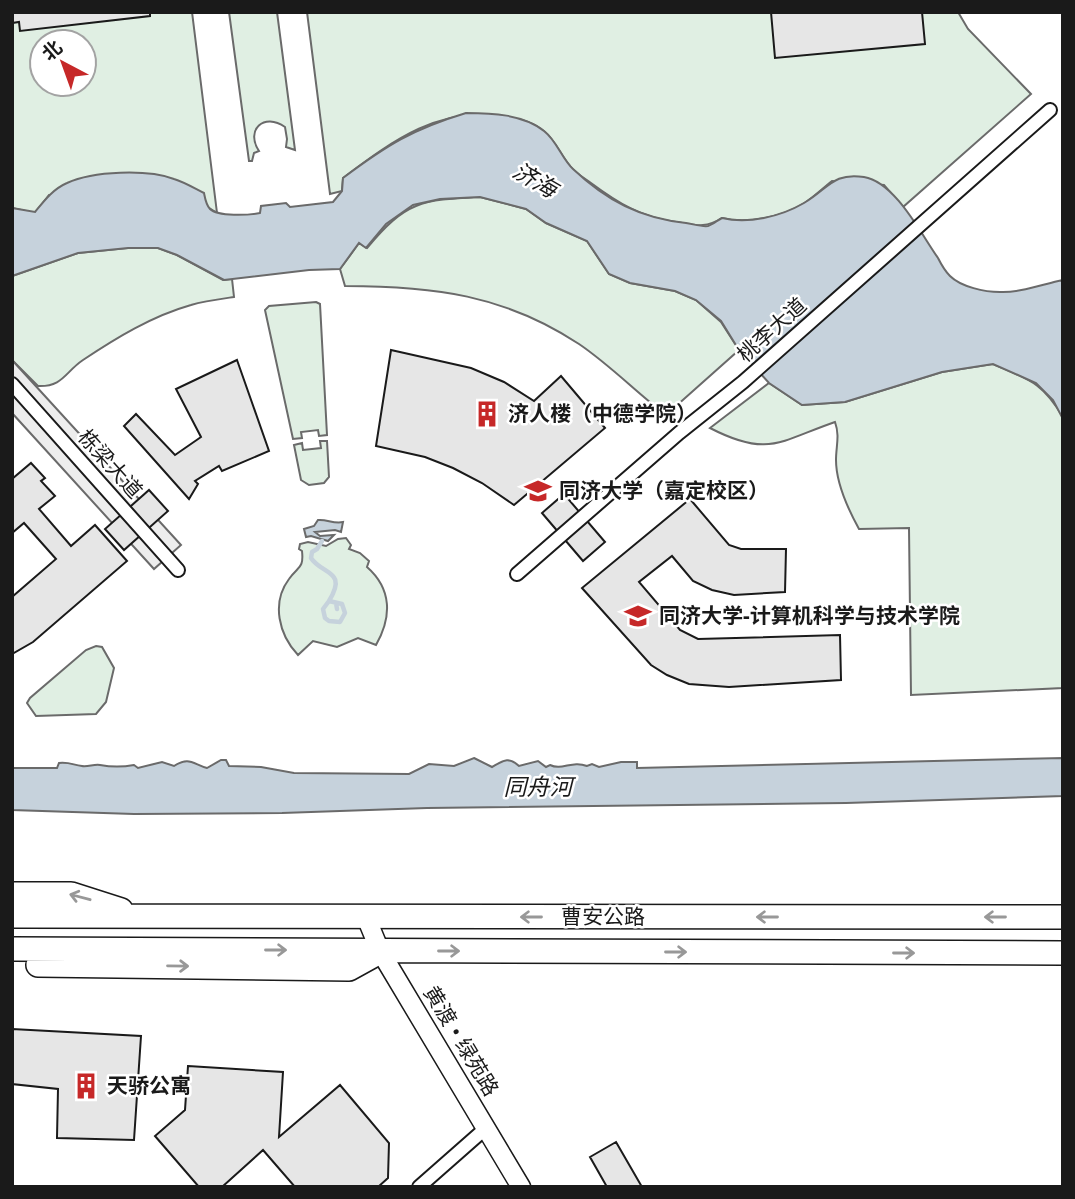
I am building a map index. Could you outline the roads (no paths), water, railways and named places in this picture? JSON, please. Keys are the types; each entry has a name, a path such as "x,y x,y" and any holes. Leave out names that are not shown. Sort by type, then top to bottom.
{"highway":[{"name":"曹安公路","path":"12,894 71,894 144,917"},
{"name":"曹安公路","path":"12,916 1063,917"},
{"name":"曹安公路","path":"12,949 1063,953"},
{"path":"12,965 349,969 380,951"}],"street":[{"name":"桃李大道","path":"517,574 679,433 749,377 1050,110"},
{"name":"栋梁大道","path":"12,384 178,570"},
{"name":"黄渡 • 绿苑路","path":"366,917 380,951 521,1187"},
{"path":"419,1187 486,1128"}],"water":[{"name":"济海","path":"466,113 506,116 536,125 549,135 573,169 599,190 625,206 669,221 706,226 722,218 764,218 804,203 838,179 854,176 875,181 897,198 946,272 960,283 980,290 1008,292 1063,280 1063,419 1053,400 1036,383 993,364 942,372 845,402 802,405 769,383 739,350 721,321 696,300 675,291 630,283 609,274 587,241 546,223 526,209 480,197 440,199 413,205 386,224 366,248 359,243 340,269 224,280 158,248 128,248 78,253 12,276 12,208 35,212 57,189 78,179 120,173 163,176 204,193 210,209 226,214 260,213 261,206 286,203 290,207 333,202 342,191 343,178 373,156 415,132"},
{"path":"318,520 343,522 341,532 315,532 320,536 334,535 328,541 306,537 304,529 314,526"},
{"name":"同舟河","path":"474,758 492,767 509,760 519,766 538,761 546,767 592,764 599,767 637,762 637,768 1063,758 1063,796 846,803 427,808 282,813 134,814 12,810 12,768 57,768 59,763 63,763 84,766 134,765 138,768 162,762 174,766 187,761 207,768 226,760 229,766 261,767 294,773 409,774 429,764 454,766"}],"waterway":[{"path":"322,541 312,552 311,558 335,578 336,584 329,601"},
{"path":"329,601 342,604 345,613 340,622 325,618 323,609 329,601"},
{"path":"336,603 337,609"}],"place":[{"name":"济人楼（中德学院）","path":"487,414"},
{"name":"同济大学（嘉定校区）","path":"538,491"},
{"name":"同济大学-计算机科学与技术学院","path":"638,616"},
{"name":"天骄公寓","path":"86,1086"}]}
